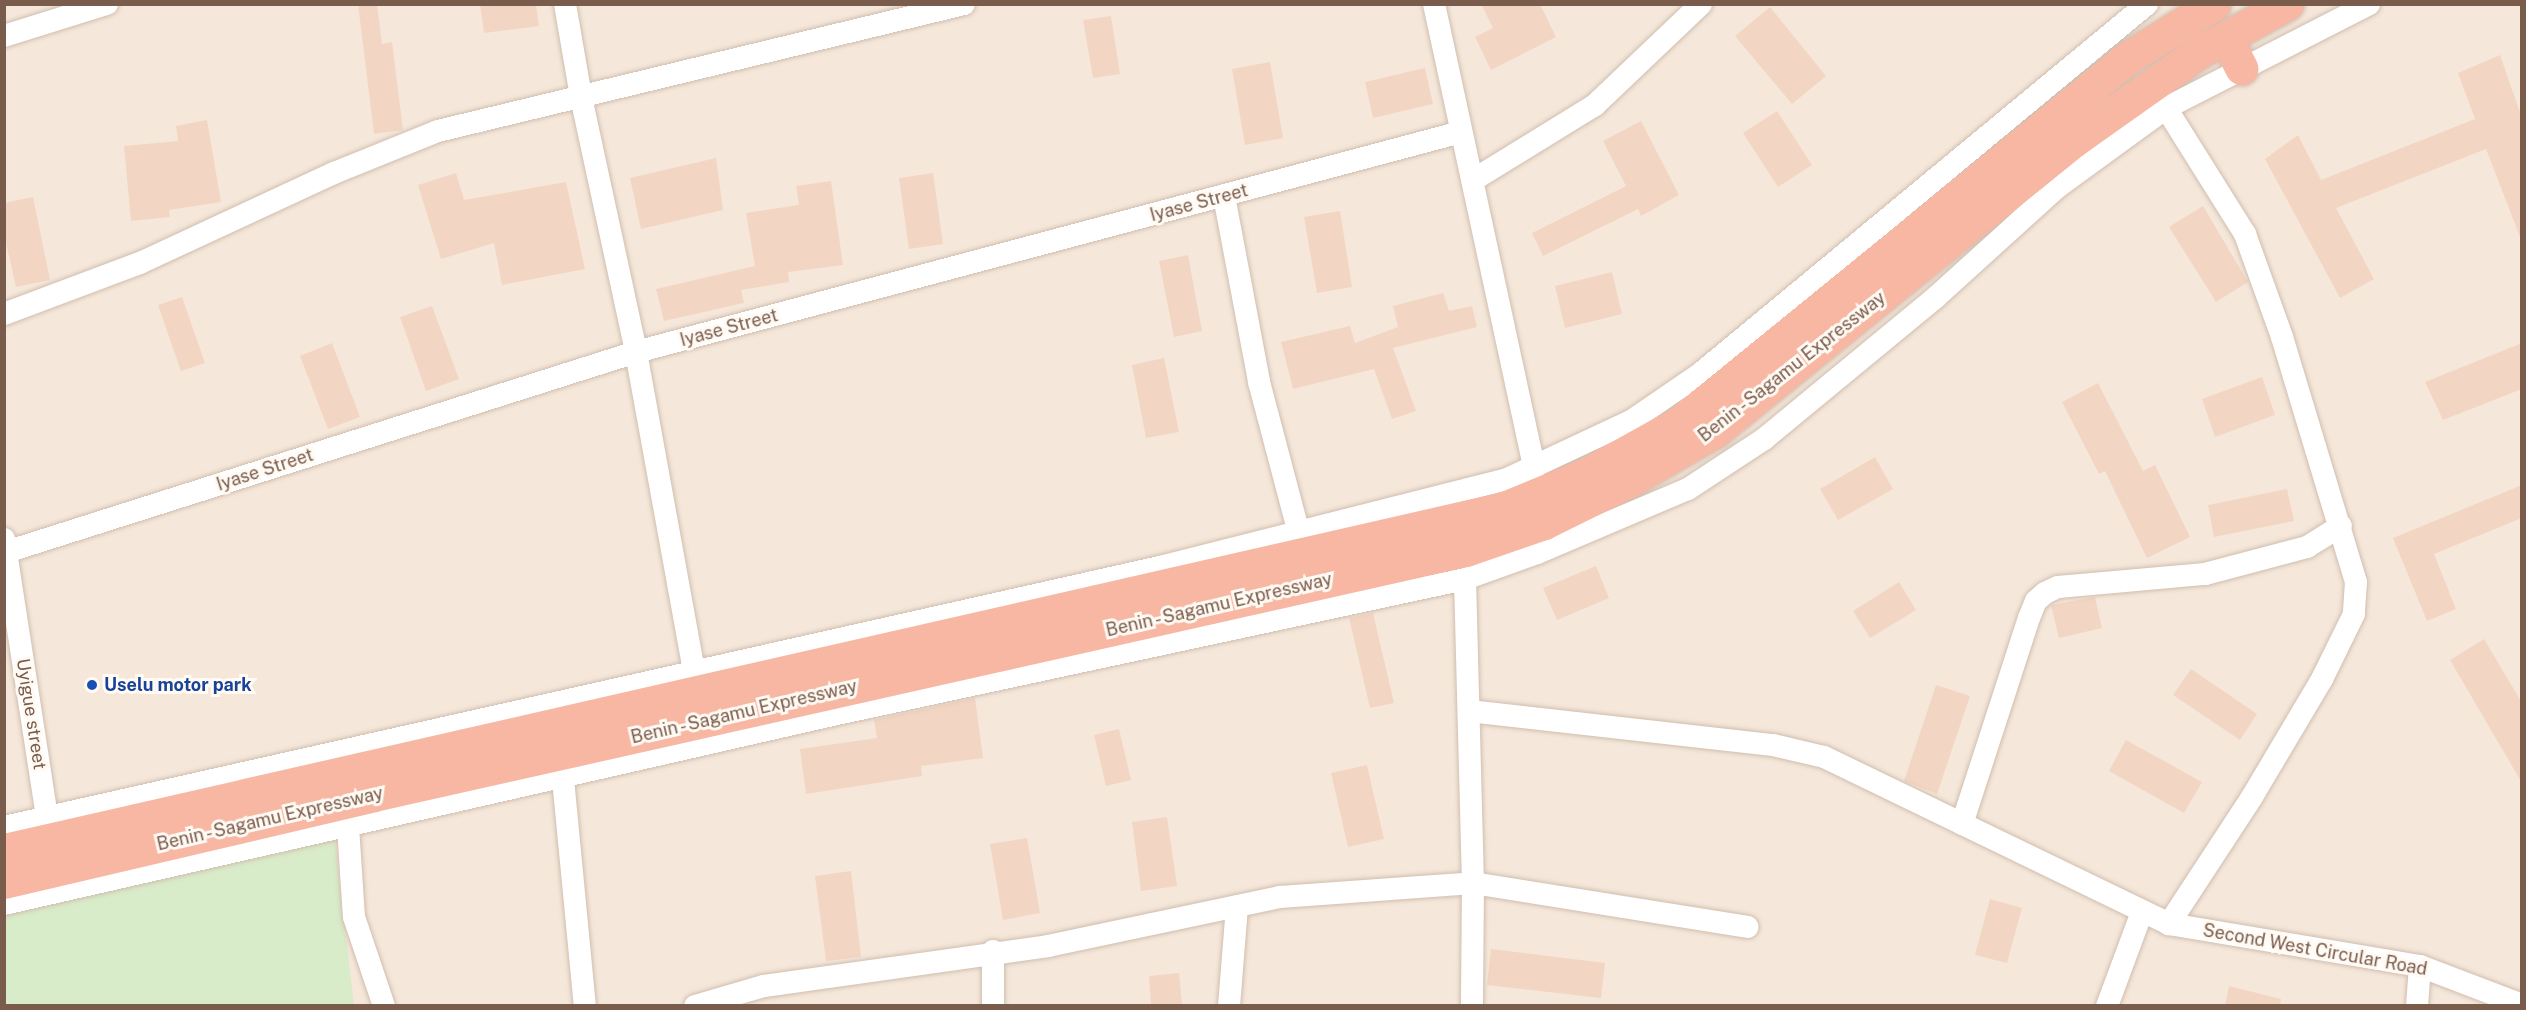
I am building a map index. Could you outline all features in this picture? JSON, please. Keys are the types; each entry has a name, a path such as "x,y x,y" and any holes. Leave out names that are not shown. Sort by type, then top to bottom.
{"highway":[{"path":"4,850 1504,508 1587,474 1680,422 2129,57 2214,4"},
{"name":"Benin - Sagamu Expressway","path":"4,882 374,795 1466,550 1544,523 1629,481 1715,431 2076,139 2199,52 2287,4"},
{"path":"2226,38 2241,68"}],"street":[{"path":"4,36 107,4"},
{"path":"565,4 580,97 636,352 694,671"},
{"path":"4,314 140,263 334,173 438,131 964,4"},
{"path":"1434,4 1534,468"},
{"path":"1473,180 1594,105 1701,4"},
{"path":"4,827 1299,534 1450,497 1534,468 1630,421 1701,373 2147,4"},
{"path":"4,904 563,779 837,714 1466,579 1688,489 1764,439 1935,298 2055,189 2166,108 2368,4"},
{"path":"2166,108 2245,234 2282,337 2341,526 2356,582 2354,614 2322,679 2258,787 2169,924"},
{"name":"Iyase Street","path":"5,545 636,352 1461,132"},
{"path":"1224,196 1259,382 1299,534"},
{"path":"1962,824 2029,618 2036,601 2045,593 2058,587 2205,574 2307,547 2341,526"},
{"name":"Uyigue street","path":"5,545 8,586 47,818"},
{"path":"1466,579 1473,883 1472,1005"},
{"name":"Second West Circular Road","path":"1469,711 1773,745 1824,757 2169,924 2420,966 2522,1005"},
{"path":"563,779 585,1005"},
{"path":"348,827 354,917 384,1005"},
{"path":"695,1005 764,986 993,951 1048,946 1280,897 1473,883 1747,927"},
{"path":"1229,1005 1237,906"},
{"path":"2107,1005 2142,912"},
{"path":"993,951 993,1005"},
{"path":"2417,1005 2420,966"}],"shaded area":[{"path":"5,5 2521,5 2521,1005 5,1005"}],"green space":[{"path":"332,818 354,1005 5,1005 4,887"}],"building":[{"path":"358,4 377,4 382,44 392,42 403,130 374,134"},
{"path":"480,4 536,4 539,26 484,33"},
{"path":"1481,4 1540,4 1556,37 1491,70 1475,37 1493,28"},
{"path":"1770,7 1826,76 1792,104 1735,36"},
{"path":"1111,16 1120,74 1093,78 1083,20"},
{"path":"2500,55 2522,118 2522,242 2486,149 2336,208 2374,279 2340,298 2265,159 2298,135 2321,180 2475,119 2458,73"},
{"path":"1270,62 1283,138 1245,145 1232,69"},
{"path":"1425,68 1433,104 1373,118 1365,82"},
{"path":"1777,111 1812,165 1778,187 1743,133"},
{"path":"207,120 221,202 169,210 170,217 131,221 124,146 178,141 176,126"},
{"path":"1641,121 1679,195 1641,216 1638,209 1543,256 1532,233 1626,186 1603,141"},
{"path":"716,158 723,210 641,229 630,178"},
{"path":"456,173 464,200 566,182 585,269 502,285 494,243 441,259 418,185"},
{"path":"933,173 943,244 909,249 899,178"},
{"path":"831,181 843,265 788,272 789,282 741,290 744,303 664,321 656,289 755,266 746,213 799,205 796,186"},
{"path":"33,197 50,280 16,287 4,234 4,203"},
{"path":"2203,206 2248,282 2216,302 2169,227"},
{"path":"1340,211 1352,287 1317,293 1304,217"},
{"path":"1188,255 1202,331 1174,337 1159,261"},
{"path":"1612,272 1622,314 1565,328 1555,286"},
{"path":"1443,293 1449,311 1472,306 1477,327 1393,348 1416,411 1392,419 1374,369 1293,389 1281,342 1350,326 1355,343 1398,327 1393,306"},
{"path":"182,297 205,363 181,371 158,305"},
{"path":"432,306 459,379 426,391 400,317"},
{"path":"332,343 360,417 328,429 300,356"},
{"path":"2522,343 2522,389 2443,420 2425,382"},
{"path":"1164,358 1179,432 1146,438 1132,365"},
{"path":"2262,377 2275,415 2215,437 2202,399"},
{"path":"2098,383 2143,471 2155,465 2190,537 2147,558 2105,471 2099,474 2062,402"},
{"path":"1875,457 1893,489 1838,520 1820,489"},
{"path":"2522,485 2522,518 2434,554 2456,609 2427,621 2393,538"},
{"path":"2287,489 2294,521 2214,537 2208,505"},
{"path":"1596,566 1609,598 1557,620 1543,588"},
{"path":"1899,582 1916,610 1870,638 1853,611"},
{"path":"2095,597 2102,628 2059,638 2051,605"},
{"path":"1373,613 1394,703 1370,708 1349,618"},
{"path":"2484,639 2522,703 2522,783 2450,660"},
{"path":"2191,669 2257,714 2240,740 2173,695"},
{"path":"1936,685 1970,696 1937,794 1904,781"},
{"path":"975,698 983,758 921,766 922,776 806,794 800,749 877,738 874,720"},
{"path":"1119,729 1131,780 1106,786 1094,735"},
{"path":"2126,740 2202,782 2184,813 2109,771"},
{"path":"1367,765 1384,839 1348,847 1331,773"},
{"path":"1167,817 1177,886 1141,891 1132,822"},
{"path":"1027,838 1040,913 1003,920 990,844"},
{"path":"851,871 861,957 826,961 815,876"},
{"path":"1990,899 2022,908 2007,963 1975,955"},
{"path":"1491,949 1605,963 1601,998 1487,985"},
{"path":"1179,973 1182,1005 1151,1005 1149,976"},
{"path":"2229,986 2281,999 2280,1005 2225,1005"}],"place":[{"name":"Uselu motor park","path":"92,685"}]}
